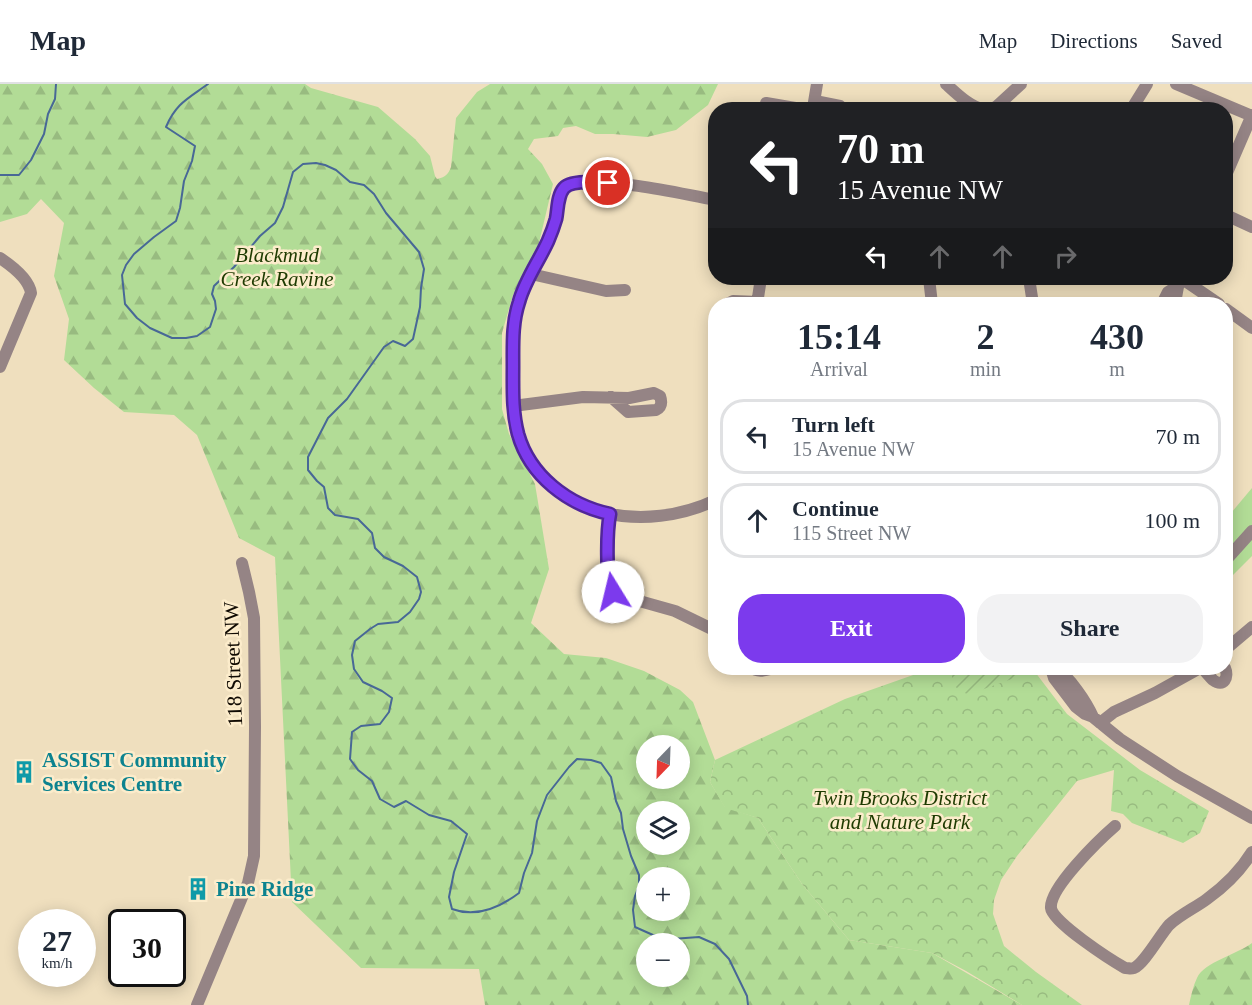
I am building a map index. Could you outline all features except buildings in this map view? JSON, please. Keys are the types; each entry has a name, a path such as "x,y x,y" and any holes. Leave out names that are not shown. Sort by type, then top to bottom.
{"street":[{"path":"813,102 817,84"},
{"path":"946,84 968,102"},
{"path":"1001,102 1021,84"},
{"path":"1136,102 1147,84"},
{"path":"1176,84 1219,102"},
{"path":"1233,159 1252,116 1252,102"},
{"path":"1233,108 1252,116"},
{"path":"708,199 617,183 575,183 565,187 561,192 556,219 550,235 518,304 514,326 512,387 516,427 521,442 538,470 555,489 578,503 598,512 633,517 663,516 688,511 708,503"},
{"path":"1233,218 1252,227"},
{"path":"0,258 20,275 31,293 0,367"},
{"path":"531,274 606,291 625,290"},
{"path":"1166,297 1175,285"},
{"path":"1186,285 1207,297"},
{"path":"1233,314 1252,328"},
{"path":"513,406 583,397 611,397"},
{"path":"610,514 608,576 609,586 613,592 675,611 708,627"},
{"path":"1233,552 1252,531"},
{"name":"118 Street NW","path":"197,1005 248,883 254,856 254,618 242,563"},
{"path":"1233,643 1252,627"},
{"path":"1065,675 1096,720 1120,739 1177,776 1252,818"},
{"path":"1096,720 1188,675"},
{"path":"1208,675 1218,682 1223,682 1228,675"},
{"path":"1115,825 1071,872 1052,899 1051,907 1054,915 1070,930 1125,968 1133,968 1141,963 1169,926 1226,883 1243,866 1252,852"}],"green space":[{"name":"Blackmud Creek Ravine","path":"0,84 305,84 311,88 378,107 415,139 430,156 437,179 446,175 451,167 456,118 477,92 490,84 718,84 708,105 676,130 647,137 595,134 576,126 563,128 558,136 534,139 528,149 542,164 553,184 538,247 513,295 502,333 502,409 509,434 535,484 549,569 531,623 564,654 606,658 644,671 680,690 693,702 715,760 710,782 725,807 758,818 802,884 849,940 932,953 1022,1005 485,1005 479,969 361,968 292,902 275,557 239,538 197,435 174,415 124,412 64,360 69,319 54,276 64,223 41,199 27,214 0,222"},
{"path":"1252,488 1252,556 1233,575 1233,511"},
{"name":"Twin Brooks District and Nature Park","path":"913,675 1037,675 1067,714 1140,770 1209,811 1200,833 1183,843 1132,823 1123,814 1111,811 1114,770 1077,781 1017,856 1001,880 994,900 993,914 1004,946 1082,1005 1022,1005 932,953 849,940 802,884 758,818 725,808 710,782 715,760 845,699"},
{"path":"952,675 1020,675 970,694 957,688"},
{"path":"1252,943 1252,1005 1189,1005 1194,984 1201,972"}],"waterway":[{"path":"0,175 19,175 31,160 44,134 48,114 55,99 56,84"},
{"path":"208,84 189,97 174,112 166,127 195,146 184,181 176,221 134,254 122,275 125,304 137,318 150,328 172,338 197,336 210,327 216,309 212,294 214,286 275,223 283,207 293,172 303,164 325,165 336,170 350,182 364,185 374,194 386,213 419,252 424,269 420,307 413,339 405,346 393,341 384,347 347,399 328,418 308,457 308,470 324,487 328,508 335,515 358,519 372,533 375,548 384,557 403,566 417,577 421,592 410,612 398,622 378,624 355,641 352,655 354,669 363,682 392,698 389,712 380,724 361,726 352,732 350,759 358,770 372,781 380,799 394,807 406,801 429,815 451,821 467,834 454,872 449,897 452,909 461,912 487,910 519,893 532,853 537,821 547,795 577,759 601,763 611,777 623,829 639,875 639,886 633,910 635,927 653,935 672,939 699,937 715,944 729,959 747,996 748,1005"}],"place":[{"name":"ASSIST Community Services Centre","path":"24,772"},
{"name":"Pine Ridge","path":"198,889"}],"route":[{"path":"608,183 575,183 567,185 561,192 556,219 548,242 524,287 518,304 514,326 512,387 516,427 531,461 555,489 568,498 598,512 610,514 608,576 609,586 613,592"}]}
